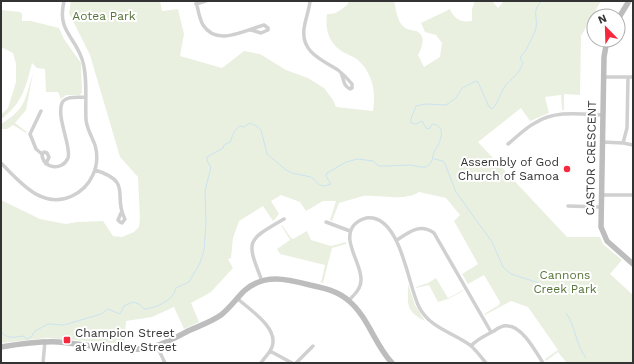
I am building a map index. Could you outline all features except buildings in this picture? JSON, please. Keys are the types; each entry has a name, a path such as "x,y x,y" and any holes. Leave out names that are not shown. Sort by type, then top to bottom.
{"main road":[{"name":"CASTOR CRESCENT","path":"605,48 603,77 601,227 604,237 610,244 633,264"},
{"path":"1,347 45,342 133,349 157,346 216,318 231,306 248,288 262,281 278,278 289,279 335,292 348,300 358,311 392,363"}],"street":[{"path":"1,163 31,192 53,200 66,198 78,192 91,180 95,170 96,152 87,125 82,60 77,48 66,32 62,20 64,1"},
{"path":"206,1 196,2 203,25 212,33 225,36 250,30"},
{"path":"310,1 304,34 308,49 314,56 342,73"},
{"path":"603,77 633,77"},
{"path":"623,143 627,128 628,77"},
{"path":"41,112 30,134 36,149 42,154 42,158 46,164 52,167 60,166 66,162 68,156 63,128 63,101 68,98 85,97"},
{"path":"508,144 531,125 546,117 564,114 603,115"},
{"path":"602,142 633,145"},
{"path":"42,154 46,152 48,155 46,164"},
{"path":"95,170 108,175 117,183 120,191 121,213"},
{"path":"602,195 633,194"},
{"path":"568,206 601,207"},
{"path":"348,300 360,288 361,280 360,271 350,242 350,231 353,226 362,219 372,218 382,222 397,240 416,300 421,311 432,324 470,346 486,363"},
{"path":"262,281 252,253 253,241 261,233 284,219"},
{"path":"326,222 350,231"},
{"path":"397,240 411,231 418,229 430,230 434,233 490,332"},
{"path":"238,299 269,328 273,339 270,351 261,363"},
{"path":"470,346 490,332 508,326 522,332 543,363"},
{"path":"45,342 45,363"},
{"path":"157,346 165,363"},
{"path":"296,363 313,346"},
{"path":"270,351 292,363"}],"green space":[{"path":"71,1 160,1 162,11 178,9 184,34 180,56 222,68 244,51 260,54 286,70 308,78 324,88 333,100 336,107 373,111 374,90 367,71 358,60 336,46 328,34 326,24 327,14 333,14 339,11 348,4 348,1 394,1 397,15 402,25 407,29 416,31 422,35 423,42 418,55 424,67 440,57 442,43 436,35 425,32 421,23 450,9 458,20 472,21 472,9 475,1 492,1 498,8 504,1 601,1 597,8 586,8 586,27 581,36 580,95 564,94 564,110 562,110 561,95 545,97 549,113 530,121 521,108 478,142 567,237 600,237 603,244 622,260 610,274 633,295 633,363 568,363 558,352 546,361 545,359 558,350 528,307 511,301 485,315 484,314 499,305 500,302 484,275 468,284 462,274 478,264 454,221 460,215 446,198 419,192 406,197 363,196 339,203 332,221 330,220 336,201 323,201 306,211 300,202 281,195 271,201 279,214 273,221 263,206 239,221 233,238 231,258 228,259 233,268 211,292 191,303 199,322 184,329 174,307 152,317 126,321 124,344 47,338 1,343 1,200 40,219 66,224 103,221 113,236 122,237 134,232 139,227 138,177 120,157 90,55 69,13"},
{"path":"1,10 20,12 22,14 22,21 31,21 59,28 64,39 81,63 82,92 80,95 66,95 61,99 58,92 46,92 45,69 37,68 32,63 28,80 22,94 14,107 1,119 1,115 8,108 16,82 16,64 13,53 1,47"},
{"path":"33,73 26,110 15,123 27,132 26,133 13,125 7,129 1,129 1,124 9,119 23,103"},
{"path":"281,225 293,239 307,231 311,240 331,246 346,242 346,244 332,248 323,283 321,283 325,265 280,254 277,249 290,240"},
{"path":"436,278 448,298 463,291 448,299 438,302 429,285 416,288"},
{"path":"408,284 415,305 425,321 414,314 409,306"}],"waterway":[{"path":"1,331 8,337 23,336 27,339 31,337 35,331 48,324 64,325 101,314 108,309 120,314 124,306 133,302 139,304 144,309 154,307 168,300 176,288 189,282 200,263 204,250 206,224 205,191 211,167 207,161 207,157 223,148 224,145 230,142 235,131 240,126 244,127 250,123 258,127 261,130 267,154 286,170 292,173 311,177 320,185 324,186 331,184 326,176 327,173 346,162 358,159 373,161 379,166 411,165 426,167 432,161 439,143 441,131 437,125 432,124 429,129 426,128 422,121 416,124 411,123 416,106 426,104 446,105 456,98 462,88 476,81 478,82 489,107 492,109 497,103 505,86 517,73 523,63 520,58 526,51 536,28 536,11 542,1"},
{"path":"434,159 443,161 445,164 456,192 492,242 503,267 511,274 539,283 551,295"},
{"path":"566,313 572,324 582,353 586,358"}],"place":[{"name":"Assembly of God Church of Samoa","path":"567,169"},
{"name":"Champion Street at Windley Street","path":"67,340"}],"park label":[{"name":"Aotea Park","path":"104,16"},
{"name":"Cannons Creek Park","path":"565,282"}]}
